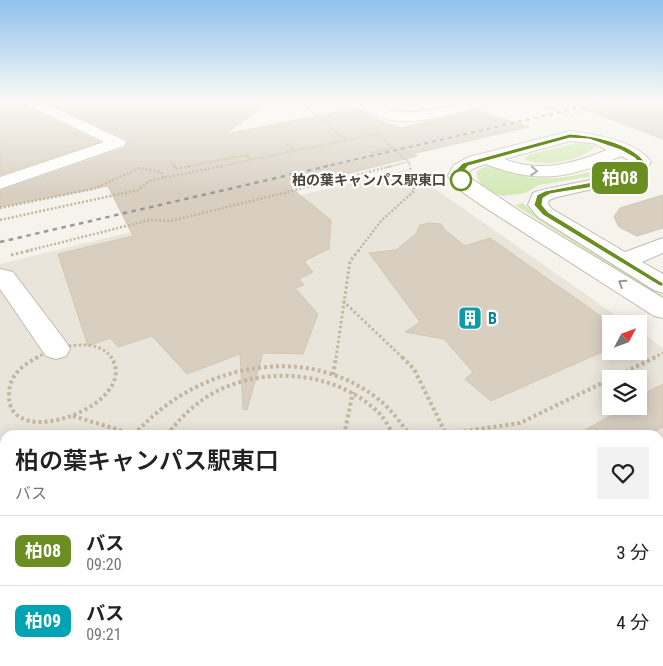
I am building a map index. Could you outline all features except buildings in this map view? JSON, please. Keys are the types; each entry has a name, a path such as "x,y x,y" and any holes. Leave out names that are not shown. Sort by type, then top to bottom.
{"street":[{"path":"0,183 118,143 92,132"},
{"path":"483,197 513,200 540,197 556,190 616,180 633,174 640,168 642,162 638,157 597,139 570,136 466,165 460,169 457,176 464,184 483,197 663,310"},
{"path":"487,158 518,170 549,172 590,163 623,149"},
{"path":"540,197 538,205 545,213 663,285"},
{"path":"624,261 663,245"},
{"path":"5,266 4,277 56,349"}],"path":[{"path":"337,132 347,140"},
{"path":"0,220 138,190 149,181 378,134 409,162 414,191 381,221 350,261 334,375"},
{"path":"288,144 296,151"},
{"path":"372,153 393,148"},
{"path":"176,169 246,155 251,160"},
{"path":"170,161 180,175"},
{"path":"5,266 150,220 171,222 409,162"},
{"path":"0,208 93,189 140,168 161,172 164,178"},
{"path":"343,301 414,370 444,430"},
{"path":"72,346 88,346 102,349 111,356 116,366 115,378 108,391 96,403 72,416 41,423 24,420 13,413 6,403 7,391 13,378 24,366 39,356 56,349 72,346"},
{"path":"477,430 520,423 663,354"},
{"path":"140,430 157,411 181,393 206,380 260,367 290,366 319,370 334,375 372,394 394,413 406,430"},
{"path":"171,430 181,417 212,394 248,380 284,375 321,379 353,392 379,413 391,430"},
{"path":"345,430 353,392"},
{"path":"72,416 118,430"}],"shaded area":[{"path":"407,169 615,315 602,315 602,360 648,360 648,337 663,348 663,430 0,430 0,264 152,227 166,229"}],"green space":[{"path":"577,143 596,146 581,156 561,162 541,163 524,159 531,154"},
{"path":"625,159 628,164 606,174 539,185 525,193 503,196 496,194 481,184 477,177 477,171 487,166 535,178 558,178 603,168"},
{"path":"523,203 535,215 663,296 663,299 515,205"}],"railway":[{"path":"323,167 474,132"},
{"path":"0,242 328,166"}],"bus line":[{"name":"柏08","path":"464,184 457,176 460,169 466,165 570,136 590,138 623,149 638,157 642,162 640,168 633,174 616,180 556,190 540,197 538,205 545,213 663,285"}],"place":[{"name":"柏の葉キャンパス駅東口","path":"461,180"},
{"name":"B","path":"470,318"}]}
